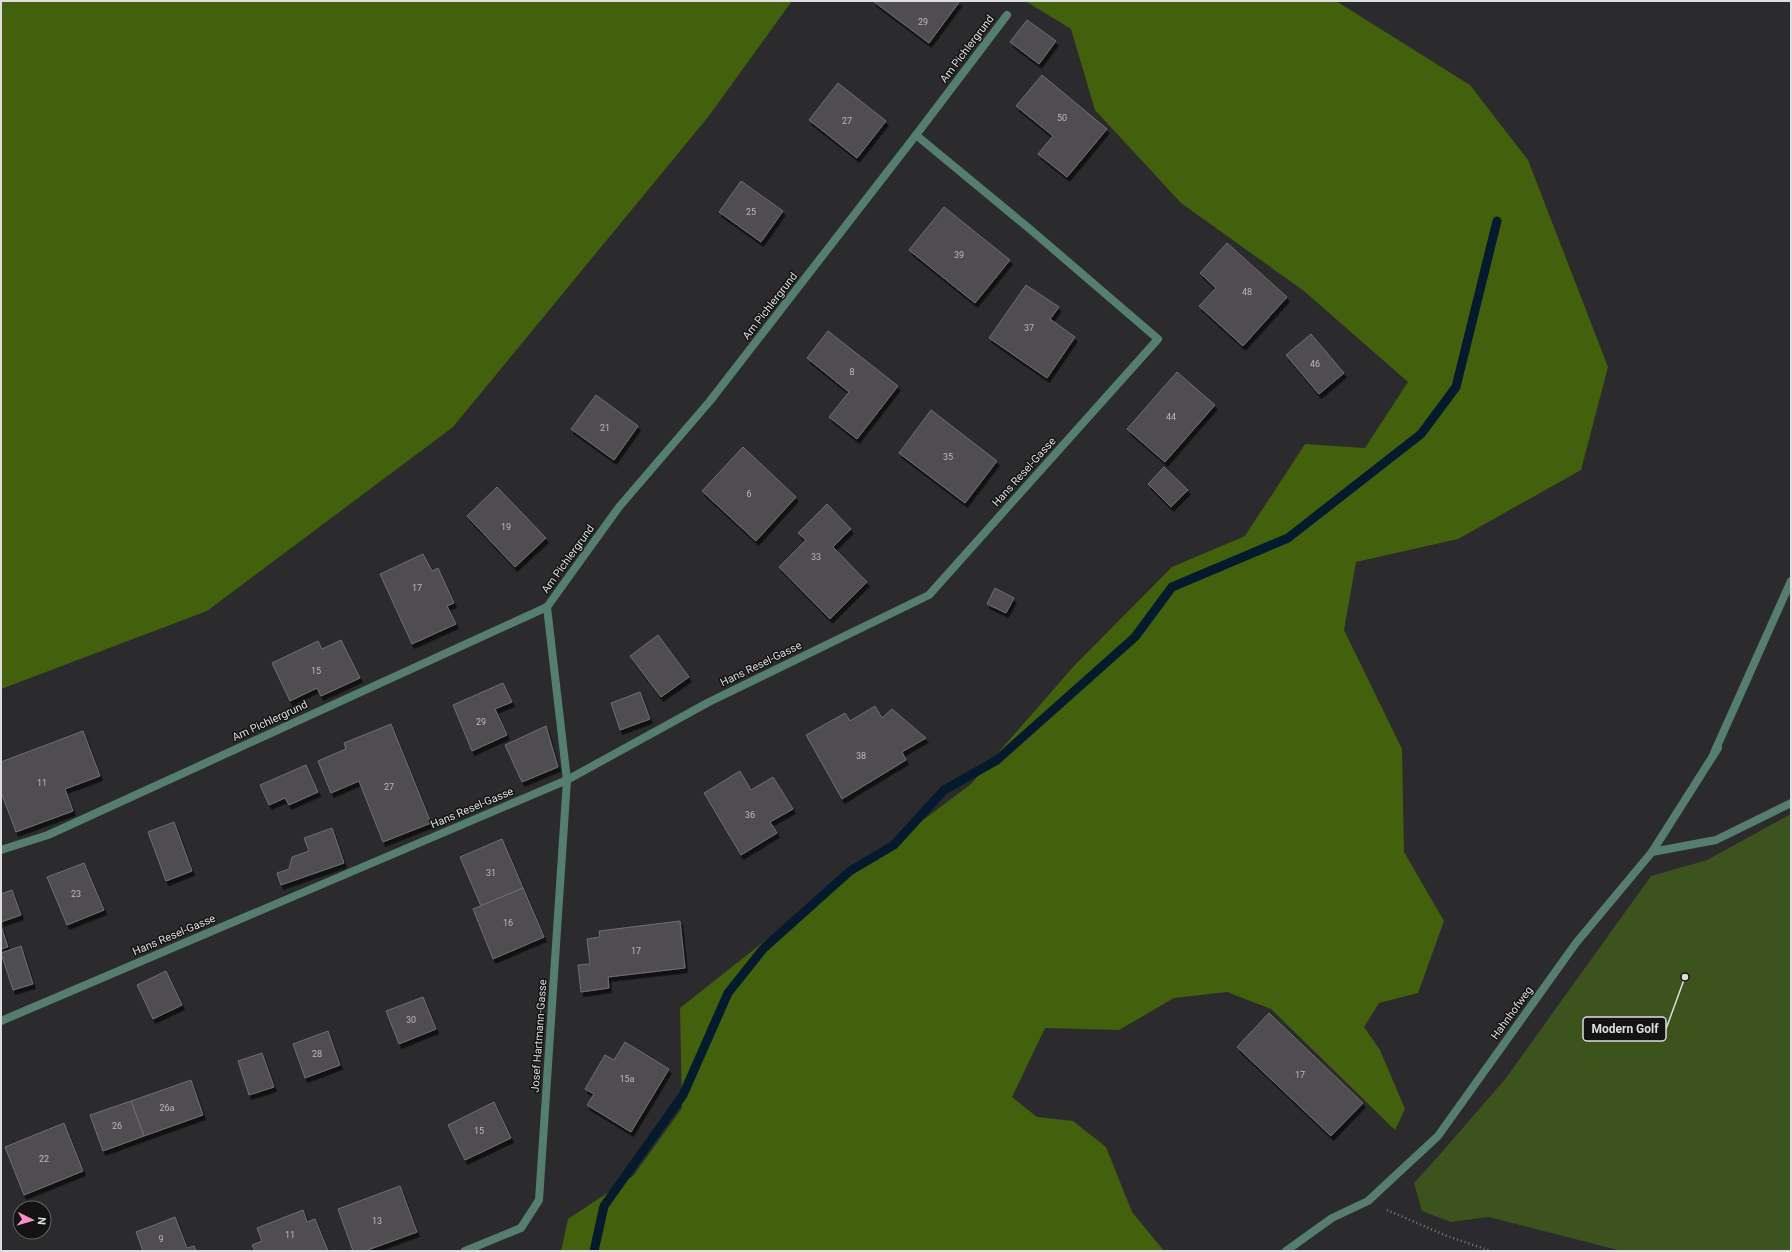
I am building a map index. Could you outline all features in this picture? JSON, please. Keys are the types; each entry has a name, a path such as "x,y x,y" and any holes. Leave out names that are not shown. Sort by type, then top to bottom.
{"street":[{"name":"Am Pichlergrund","path":"1,850 48,835 547,607 619,507 710,401 1007,15"},
{"name":"Hans Resel-Gasse","path":"1,1021 567,780 708,702 929,595 1158,339 1031,230 916,135"},
{"path":"1652,852 1717,747 1791,581"},
{"name":"Am Pichlergrund","path":"547,607 567,780"},
{"name":"Hahnhofweg","path":"1286,1251 1332,1218 1368,1201 1438,1136 1576,943 1652,852 1718,748"},
{"name":"Josef Hartmann-Gasse","path":"465,1251 521,1228 539,1200 567,780"},
{"path":"1652,852 1716,840 1791,804"}],"path":[{"path":"1368,1201 1447,1236 1491,1251"}],"green space":[{"path":"1,1 792,1 708,117 453,427 207,611 1,689"},
{"path":"1336,1 1470,85 1528,160 1608,367 1581,470 1458,539 1356,562 1344,630 1402,749 1404,852 1444,921 1418,993 1379,1003 1364,1027 1380,1050 1405,1109 1395,1130 1271,1009 1227,992 1174,998 1119,1030 1045,1028 1012,1097 1037,1117 1073,1121 1106,1147 1132,1212 1164,1251 561,1251 568,1219 633,1176 682,1108 680,1008 823,895 971,784 1073,667 1172,567 1245,536 1305,444 1365,448 1408,382 1304,291 1181,203 1095,110 1071,29 1027,2"},
{"path":"1791,814 1791,1251 1622,1251 1489,1217 1451,1222 1422,1211 1414,1183 1506,1078 1651,876 1707,860"}],"building":[{"path":"873,1 960,1 929,43"},
{"path":"1027,20 1056,41 1039,64 1010,42"},
{"path":"1042,75 1107,129 1067,177 1038,154 1053,136 1016,106"},
{"path":"838,83 886,121 857,158 809,120"},
{"path":"741,181 783,211 761,242 719,212"},
{"path":"944,207 1010,260 975,303 909,250"},
{"path":"1227,243 1287,297 1243,346 1199,306 1216,288 1200,273"},
{"path":"1026,285 1059,307 1050,319 1075,337 1047,378 989,338"},
{"path":"828,331 898,386 857,439 829,417 849,392 807,358"},
{"path":"1311,334 1344,373 1319,394 1286,355"},
{"path":"1177,372 1215,405 1165,462 1127,429"},
{"path":"596,395 638,426 614,460 571,429"},
{"path":"931,410 997,461 965,503 899,453"},
{"path":"743,447 796,497 756,541 702,491"},
{"path":"1164,467 1188,490 1171,507 1148,484"},
{"path":"497,487 546,538 515,567 467,516"},
{"path":"827,504 851,529 833,547 867,582 830,619 779,567 806,540 798,533"},
{"path":"423,554 432,571 438,568 454,603 447,606 456,624 412,644 380,574"},
{"path":"995,588 1014,598 1006,613 987,604"},
{"path":"658,635 689,677 661,697 630,656"},
{"path":"341,640 360,678 321,696 317,688 290,701 272,663 318,641 322,649"},
{"path":"503,683 512,702 495,709 507,735 472,751 453,705"},
{"path":"640,692 650,719 620,730 611,703"},
{"path":"875,706 882,718 892,709 926,738 902,752 906,760 842,799 806,735 845,713 850,721"},
{"path":"391,724 431,823 383,842 359,781 331,793 318,761 346,749 344,743"},
{"path":"546,726 558,767 522,782 505,745"},
{"path":"83,731 100,776 65,789 73,811 16,832 1,792 1,762"},
{"path":"306,765 318,792 289,805 285,798 269,805 260,785"},
{"path":"740,771 751,790 773,777 793,809 770,822 777,833 741,855 704,793"},
{"path":"174,822 192,871 166,881 148,832"},
{"path":"332,828 344,863 281,885 277,873 289,869 292,857 309,851 304,838"},
{"path":"502,839 523,888 481,906 460,857"},
{"path":"84,863 104,910 67,925 47,877"},
{"path":"523,888 544,937 493,959 473,909"},
{"path":"12,890 21,915 1,922 1,894"},
{"path":"680,921 685,968 608,977 609,988 581,992 578,965 590,964 587,939 600,937 599,931"},
{"path":"1,926 8,947 1,949"},
{"path":"21,946 33,984 13,990 1,953"},
{"path":"166,971 182,1005 153,1019 137,985"},
{"path":"423,997 436,1029 399,1044 386,1011"},
{"path":"1269,1013 1363,1103 1331,1136 1237,1047"},
{"path":"328,1031 340,1065 305,1078 293,1044"},
{"path":"625,1042 669,1069 631,1132 587,1105 594,1094 585,1089 605,1055 614,1060"},
{"path":"262,1053 274,1087 249,1095 238,1061"},
{"path":"191,1080 203,1115 144,1136 131,1101"},
{"path":"131,1101 144,1136 103,1151 90,1115"},
{"path":"494,1102 511,1138 465,1160 448,1125"},
{"path":"64,1123 83,1171 24,1195 5,1147"},
{"path":"400,1186 417,1232 365,1251 353,1251 338,1209"},
{"path":"303,1210 307,1222 315,1219 328,1251 255,1251 252,1245 262,1241 257,1228"},
{"path":"175,1217 187,1248 194,1246 196,1251 143,1251 136,1232"}],"waterway":[{"path":"594,1251 604,1206 683,1095 728,993 763,949 850,871 894,845 944,790 997,760 1135,637 1172,587 1288,538 1421,434 1456,387 1497,221"}],"place":[{"name":"Modern Golf","path":"1685,977"}]}
